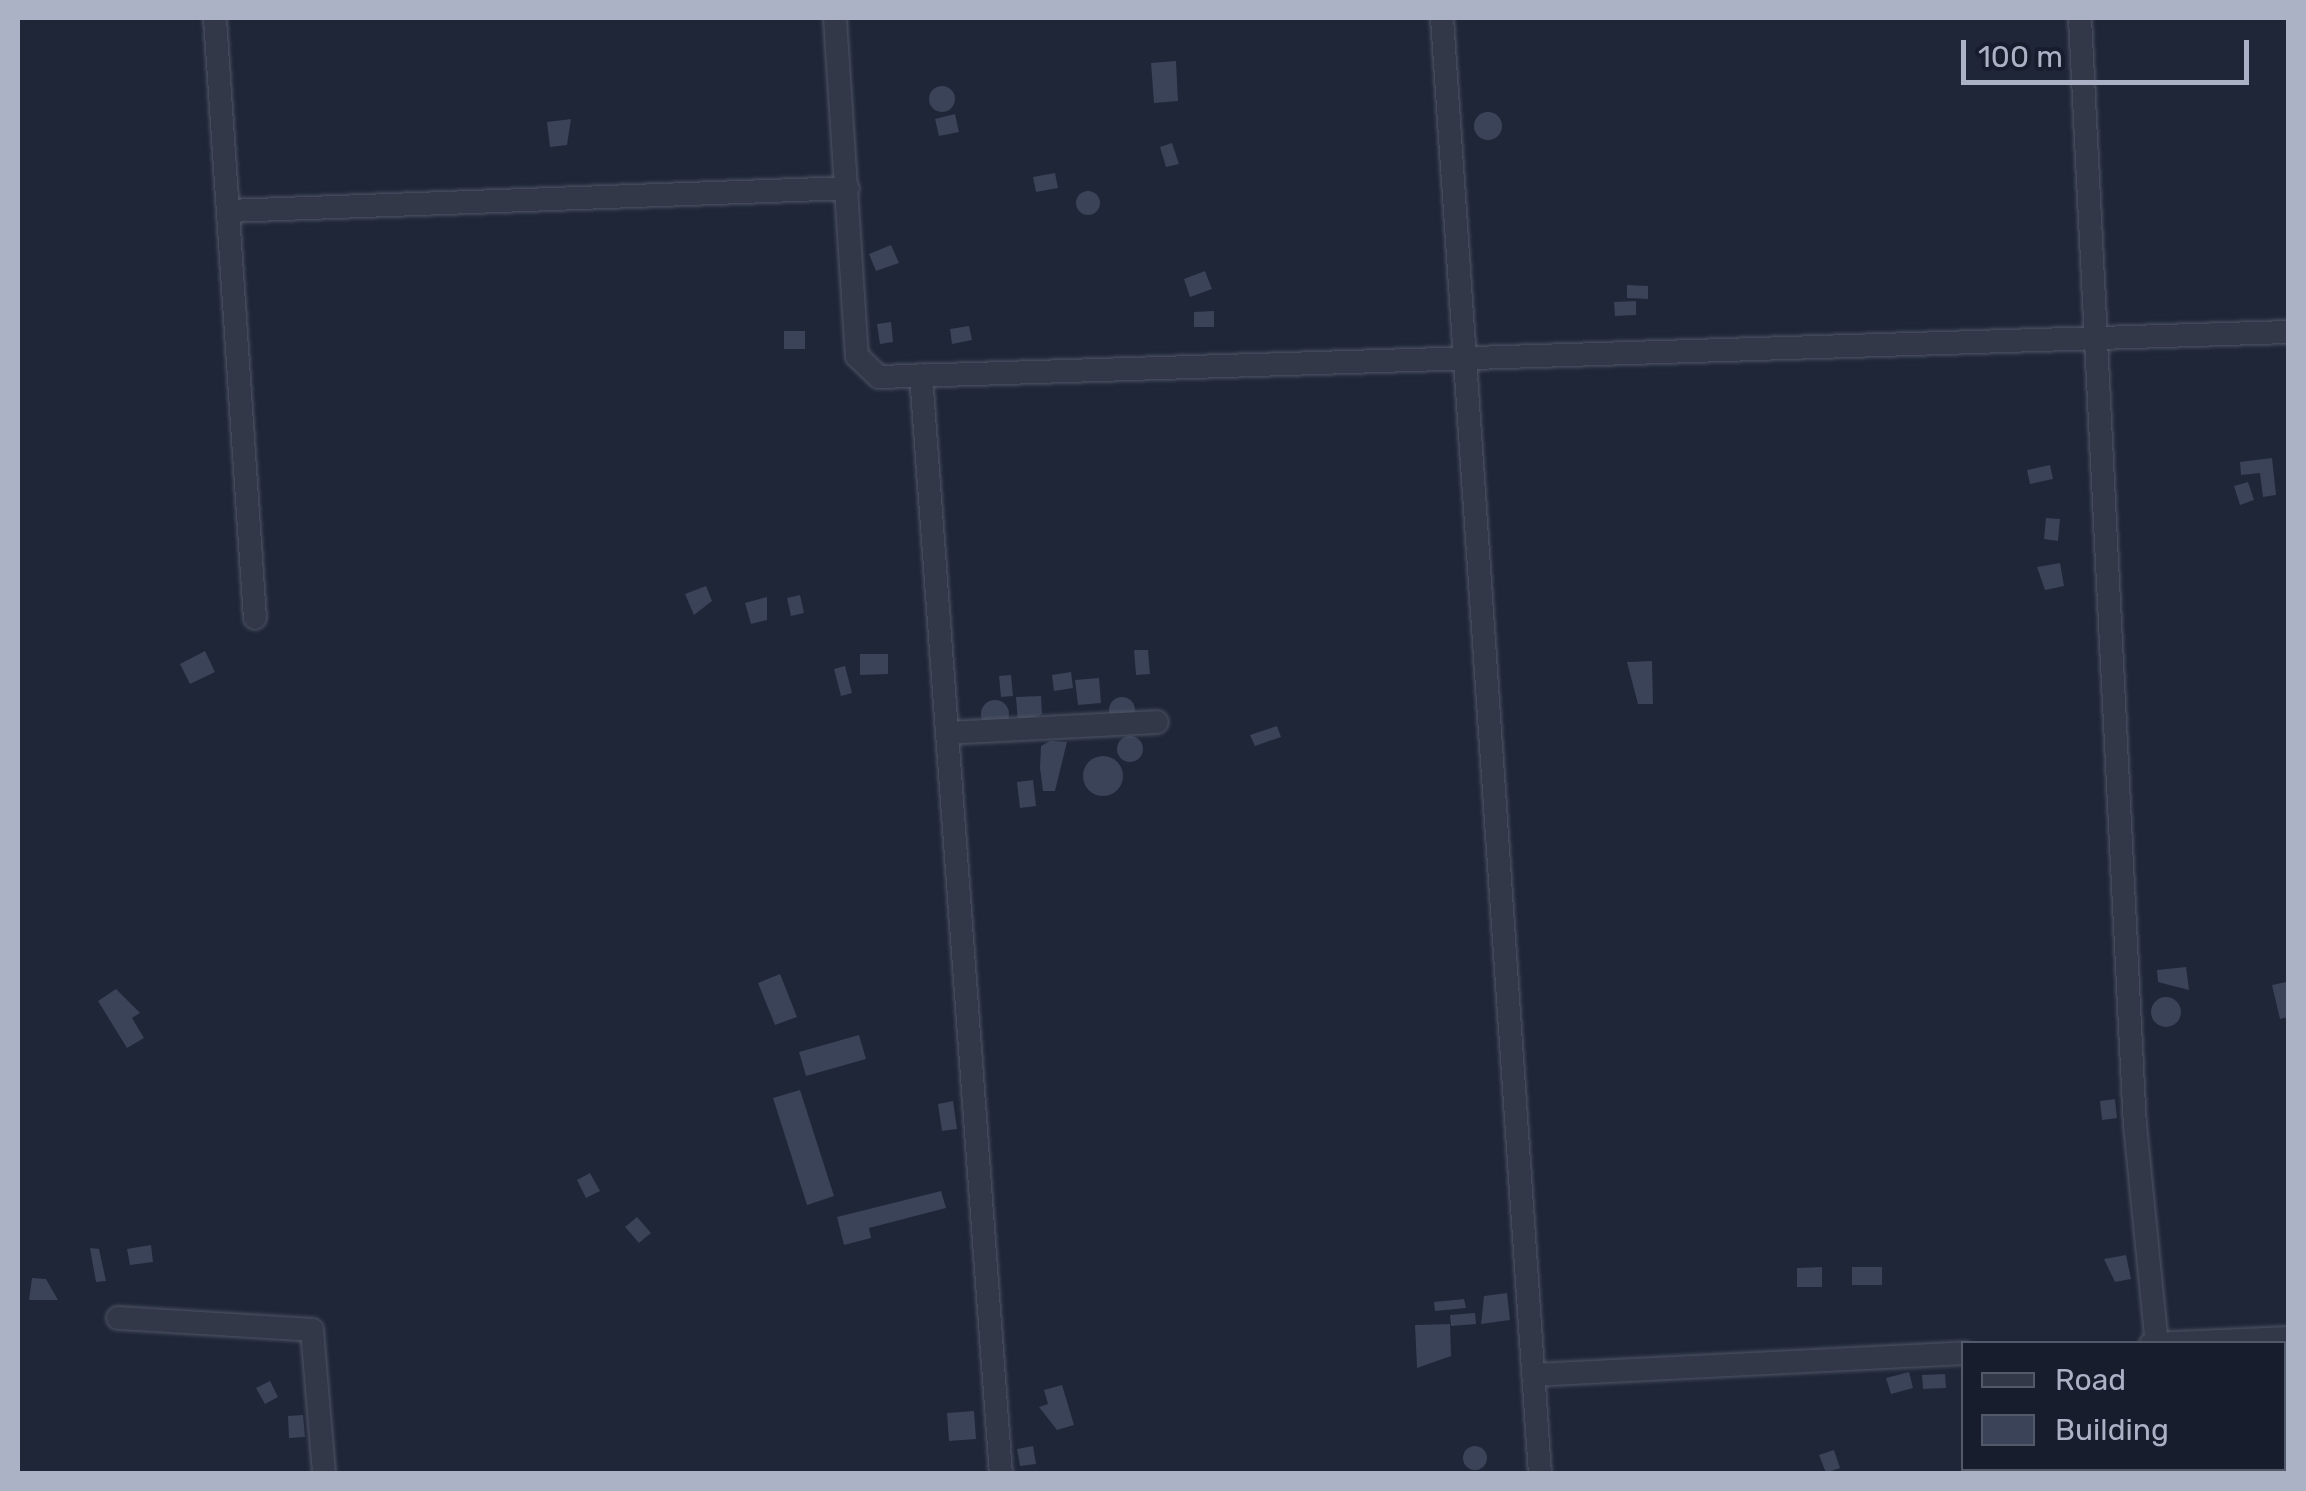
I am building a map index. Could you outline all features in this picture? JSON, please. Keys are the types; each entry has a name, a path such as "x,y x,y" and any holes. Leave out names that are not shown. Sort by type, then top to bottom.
{"street":[{"path":"215,18 255,618"},
{"path":"835,18 857,356 879,377 1462,353 2095,341 2288,332"},
{"path":"1442,18 1540,1474"},
{"path":"2080,18 2135,1124 2155,1341"},
{"path":"228,211 848,188"},
{"path":"921,375 1001,1474"},
{"path":"947,734 1157,722"},
{"path":"118,1318 312,1330 324,1474"},
{"path":"2208,1341 2288,1338"},
{"path":"1534,1374 1961,1353"}],"building":[{"path":"1176,61 1178,101 1154,103 1151,63"},
{"path":"942,86 951,90 955,99 951,108 942,112 933,108 929,99 933,90"},
{"path":"1488,112 1498,116 1502,126 1498,136 1488,140 1478,136 1474,126 1478,116"},
{"path":"955,114 959,132 939,136 935,119"},
{"path":"571,119 567,145 550,147 547,122"},
{"path":"1172,143 1179,164 1166,167 1160,147"},
{"path":"1055,173 1058,188 1036,192 1033,177"},
{"path":"1088,191 1100,203 1088,215 1076,203"},
{"path":"891,245 899,263 876,271 869,254"},
{"path":"1205,271 1212,289 1190,297 1184,279"},
{"path":"1627,285 1648,286 1648,299 1627,298"},
{"path":"1636,301 1636,315 1615,316 1614,302"},
{"path":"1214,311 1214,327 1194,327 1194,312"},
{"path":"891,322 893,342 880,344 877,324"},
{"path":"969,326 972,340 952,344 950,329"},
{"path":"784,331 805,331 805,349 784,349"},
{"path":"2272,458 2276,495 2263,497 2260,473 2241,475 2240,462"},
{"path":"2050,465 2053,479 2030,484 2027,470"},
{"path":"2248,482 2254,500 2240,505 2234,486"},
{"path":"2046,518 2060,519 2058,541 2044,539"},
{"path":"2060,563 2064,586 2045,590 2037,567"},
{"path":"706,586 712,601 694,615 685,594"},
{"path":"800,595 804,613 791,616 787,598"},
{"path":"767,597 767,620 751,624 745,603"},
{"path":"1134,650 1148,650 1150,674 1136,675"},
{"path":"205,651 215,672 190,684 180,664"},
{"path":"860,654 888,654 888,674 860,675"},
{"path":"1652,661 1653,704 1638,704 1627,662"},
{"path":"845,666 852,693 841,696 834,669"},
{"path":"1071,672 1073,688 1054,691 1052,675"},
{"path":"1011,675 1013,696 1001,697 999,676"},
{"path":"1099,678 1101,703 1078,705 1075,680"},
{"path":"1041,696 1042,714 1018,723 1016,697"},
{"path":"1122,697 1131,701 1135,710 1131,719 1122,723 1113,719 1109,710 1113,701"},
{"path":"995,700 1005,704 1009,714 1005,724 995,728 985,724 981,714 985,704"},
{"path":"1277,726 1281,737 1255,746 1250,735"},
{"path":"1130,736 1139,740 1143,749 1139,758 1130,762 1121,758 1117,749 1121,740"},
{"path":"1050,741 1067,742 1055,791 1043,791 1041,746"},
{"path":"1103,756 1117,762 1123,776 1117,790 1103,796 1089,790 1083,776 1089,762"},
{"path":"1033,780 1036,806 1020,808 1017,782"},
{"path":"2186,967 2189,990 2158,982 2157,970"},
{"path":"780,974 797,1017 775,1025 758,983"},
{"path":"2286,982 2288,1017 2280,1019 2272,985"},
{"path":"116,989 140,1013 132,1018 144,1038 127,1048 98,1001"},
{"path":"2166,997 2177,1001 2181,1012 2177,1023 2166,1027 2155,1023 2151,1012 2155,1001"},
{"path":"859,1035 866,1059 806,1076 799,1052"},
{"path":"800,1090 834,1196 807,1205 773,1098"},
{"path":"2115,1099 2117,1118 2102,1120 2100,1101"},
{"path":"953,1101 957,1129 942,1131 938,1104"},
{"path":"590,1173 600,1191 586,1198 577,1180"},
{"path":"941,1191 946,1208 869,1228 871,1238 844,1245 837,1217"},
{"path":"637,1217 651,1233 639,1243 625,1227"},
{"path":"151,1245 153,1262 130,1265 127,1249"},
{"path":"90,1248 99,1249 106,1281 96,1282"},
{"path":"2126,1255 2131,1279 2115,1282 2104,1259"},
{"path":"1822,1267 1822,1287 1797,1287 1797,1268"},
{"path":"1852,1267 1882,1267 1882,1285 1852,1285"},
{"path":"32,1278 46,1279 58,1300 29,1300"},
{"path":"1507,1293 1510,1320 1481,1324 1484,1296"},
{"path":"1464,1299 1466,1308 1435,1311 1434,1302"},
{"path":"1475,1313 1476,1324 1451,1326 1450,1315"},
{"path":"1450,1324 1451,1356 1417,1368 1415,1325"},
{"path":"1909,1372 1913,1388 1891,1394 1886,1378"},
{"path":"1945,1374 1946,1388 1923,1389 1922,1375"},
{"path":"270,1381 278,1397 265,1404 256,1388"},
{"path":"1062,1385 1074,1425 1057,1430 1039,1407 1048,1404 1044,1390"},
{"path":"974,1411 976,1439 949,1441 947,1413"},
{"path":"303,1415 305,1437 289,1438 288,1416"},
{"path":"1033,1446 1036,1464 1020,1466 1017,1449"},
{"path":"1475,1446 1487,1458 1475,1470 1463,1458"},
{"path":"1834,1450 1840,1468 1826,1473 1819,1455"}]}
